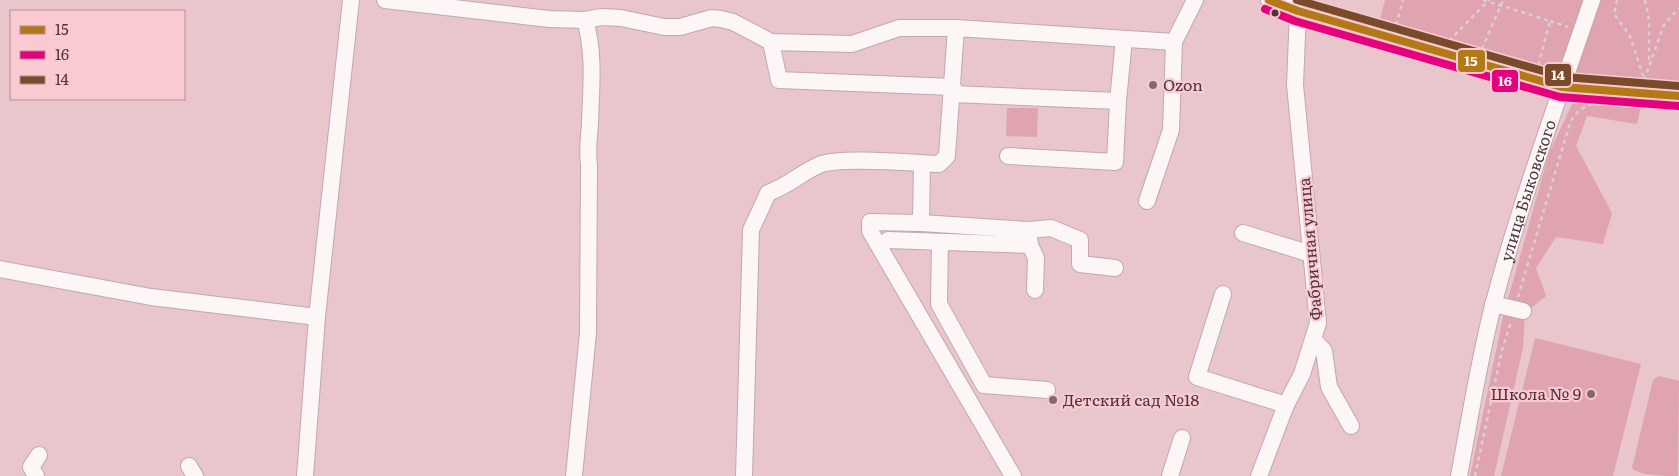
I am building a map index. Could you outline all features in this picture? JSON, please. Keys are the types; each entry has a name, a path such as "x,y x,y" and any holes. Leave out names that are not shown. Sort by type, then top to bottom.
{"street":[{"path":"305,476 317,317 351,0"},
{"path":"385,0 549,18 585,20 602,17 621,18 664,27 680,27 712,18 733,22 771,42 852,44 899,28 956,28 1174,42"},
{"path":"1147,201 1171,130 1174,42 1195,0"},
{"path":"1269,0 1298,11 1476,64 1562,87 1642,86 1679,96"},
{"name":"улица Быковского","path":"1459,476 1479,365 1493,304 1562,87 1592,0"},
{"name":"Фабричная улица","path":"1260,476 1286,405 1302,374 1318,323 1295,85 1298,11"},
{"path":"574,476 588,333 589,165 587,152 592,69 591,42 585,20"},
{"path":"744,476 751,230 768,194 786,187 820,164 856,161 939,164 948,156 956,28"},
{"path":"1008,156 1115,162 1124,39"},
{"path":"771,42 779,80 1118,101"},
{"path":"921,223 922,164"},
{"path":"1013,476 870,231 870,222 921,223 1029,238"},
{"path":"888,240 940,242 1029,238 1051,228 1080,240 1080,264 1115,268"},
{"path":"1243,233 1311,254"},
{"path":"1029,238 1036,258 1035,290"},
{"path":"940,242 939,304 984,385 1046,390"},
{"path":"0,270 152,296 317,317"},
{"path":"1223,294 1197,377 1286,405"},
{"path":"1493,304 1523,311"},
{"path":"1313,339 1324,351 1329,387 1351,426"},
{"path":"1170,476 1182,438"},
{"path":"36,476 30,467 39,455"}],"path":[{"path":"1396,26 1403,0"},
{"path":"1483,0 1574,28"},
{"path":"1476,64 1503,0"},
{"path":"1618,0 1614,14 1630,36 1642,86"},
{"path":"1645,0 1648,20 1649,67"},
{"path":"1448,42 1488,1"},
{"path":"1642,86 1664,25 1679,8"},
{"path":"1535,75 1550,21"},
{"path":"894,86 899,28"},
{"path":"1570,124 1575,114 1582,107 1591,104 1601,105"},
{"path":"1351,426 1379,418 1396,400 1412,335 1424,323 1445,318 1477,326"}],"shaded area":[{"path":"1385,0 1679,0 1679,83 1577,79 1378,26"},
{"path":"1575,98 1642,102 1637,124 1587,116 1576,146 1612,213 1603,244 1556,237 1536,268 1546,296 1525,313 1523,348 1494,476 1470,476 1503,317 1549,153"},
{"path":"1007,108 1038,108 1037,137 1006,136"},
{"path":"1535,338 1641,364 1613,476 1501,476"},
{"path":"1659,376 1679,381 1678,476 1646,474 1632,468 1653,380"}],"transit line":[{"name":"15","path":"1269,0 1298,11 1562,87 1679,96"},
{"name":"14","path":"1297,0 1564,77 1679,86"},
{"name":"16","path":"1265,9 1295,21 1560,97 1678,106"}],"place":[{"name":"Ozon","path":"1153,85"},
{"name":"Школа № 9","path":"1591,394"},
{"name":"Детский сад №18","path":"1053,400"}]}
